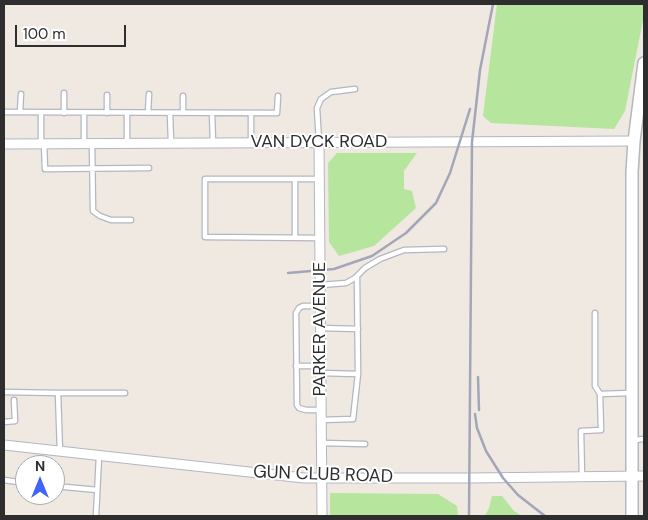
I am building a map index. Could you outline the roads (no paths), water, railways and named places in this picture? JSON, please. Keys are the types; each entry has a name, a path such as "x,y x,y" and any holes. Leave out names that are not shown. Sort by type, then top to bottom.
{"street":[{"path":"632,516 638,476 638,439 632,393 632,172 644,63"},
{"name":"VAN DYCK ROAD","path":"4,144 634,141"},
{"name":"PARKER AVENUE","path":"319,142 322,516"},
{"name":"GUN CLUB ROAD","path":"4,445 304,478 638,476"}],"lane":[{"path":"319,142 317,108 321,99 331,92 356,89"},
{"path":"64,93 64,112"},
{"path":"20,112 21,94"},
{"path":"148,113 149,94"},
{"path":"107,95 107,113"},
{"path":"183,96 183,113"},
{"path":"4,112 277,113 278,96"},
{"path":"41,112 45,169 149,168"},
{"path":"84,113 93,169 93,211 111,220 131,220"},
{"path":"127,113 127,143"},
{"path":"170,113 171,143"},
{"path":"212,113 213,143"},
{"path":"251,113 251,143"},
{"path":"320,179 205,178 205,237 320,238"},
{"path":"295,179 295,238"},
{"path":"321,285 346,283 380,259 404,250 444,249"},
{"path":"321,420 353,419 358,374 357,276"},
{"path":"320,306 303,306 296,313 296,405 306,410 321,410"},
{"path":"582,477 581,431 601,430 600,394 594,386 595,313"},
{"path":"320,328 358,329"},
{"path":"296,366 358,374"},
{"path":"4,392 125,393"},
{"path":"58,393 60,452"},
{"path":"600,394 632,393"},
{"path":"4,422 15,421 14,400"},
{"path":"321,443 364,444"},
{"path":"96,516 99,456"},
{"path":"65,487 97,490"}],"railway":[{"path":"469,516 472,142 480,70 493,4"},
{"path":"288,273 334,269 372,256 406,233 436,203 450,173 470,109"},
{"path":"478,377 479,410"},
{"path":"475,414 477,428 486,451 503,478 518,495 545,516"}]}
